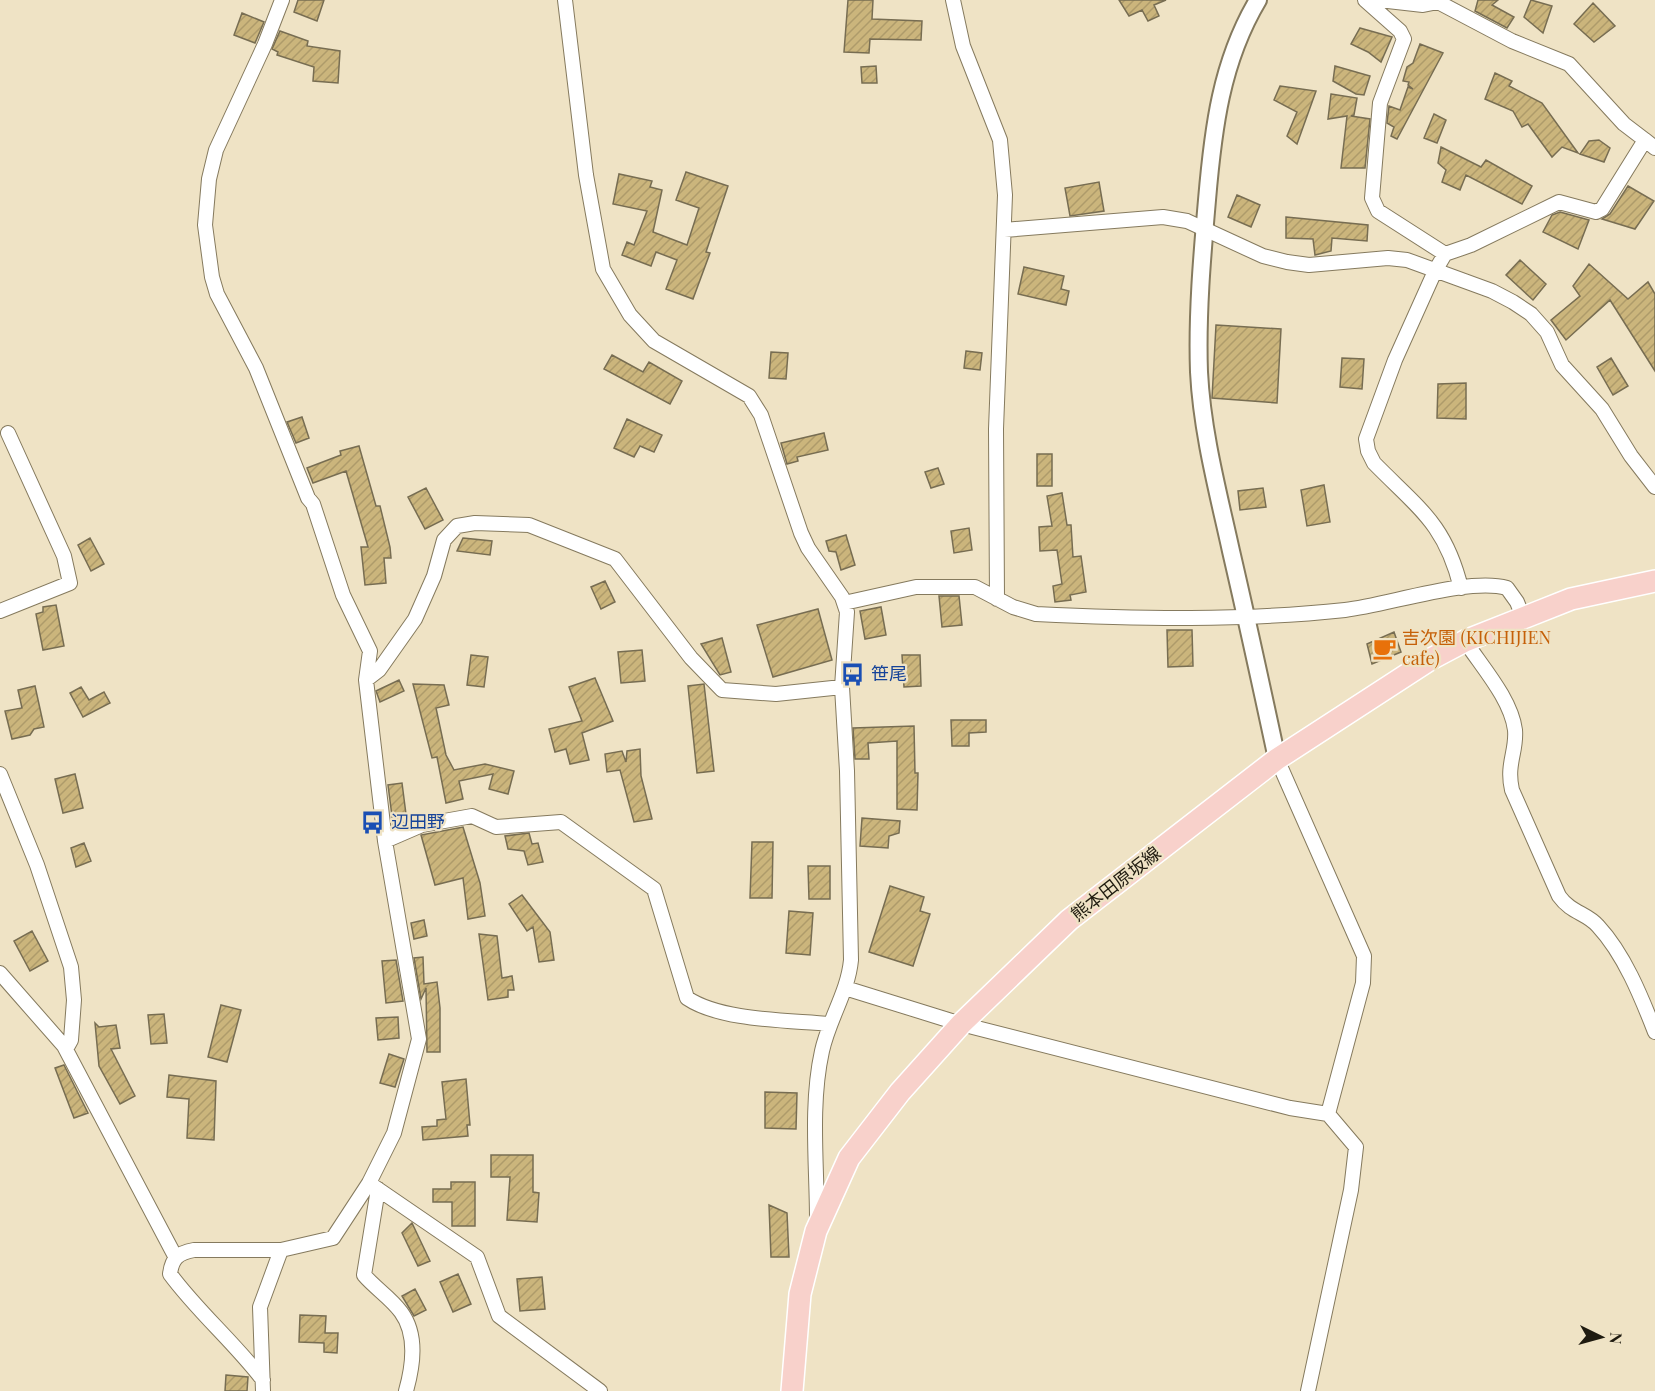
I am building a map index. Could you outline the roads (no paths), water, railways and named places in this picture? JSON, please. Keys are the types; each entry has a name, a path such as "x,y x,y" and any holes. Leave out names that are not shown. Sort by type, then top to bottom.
{"main road":[{"name":"熊本田原坂線","path":"792,1391 800,1293 816,1231 849,1158 900,1092 961,1024 1069,920 1277,759 1431,659 1465,641 1571,599 1655,581"}],"street":[{"path":"282,0 265,44 216,150 209,179 205,225 212,277 217,294 256,368 308,498 313,504 344,595 370,651 366,680 385,841 419,1039 394,1133 374,1186 364,1275 402,1312 410,1330 414,1363 406,1391"},
{"path":"565,0 586,175 603,269 630,315 654,341 749,396 762,415 808,548 844,603 847,612 842,687 848,771 851,960 850,975 830,1024 822,1052 815,1129 816,1231"},
{"path":"953,0 963,46 1000,140 1005,195 996,429 997,599"},
{"path":"1258,0 1244,24 1220,93 1212,135 1199,329 1203,404 1213,469 1277,759 1364,956 1363,983 1328,1114"},
{"path":"1365,0 1400,31 1404,39 1380,103 1372,198 1378,210 1445,254"},
{"path":"1379,0 1423,5 1438,2 1512,41 1569,64 1624,124 1650,144 1602,209 1596,212 1559,202 1471,245 1445,254 1395,360 1366,438 1368,451 1374,463 1439,529 1454,559 1461,588"},
{"path":"1004,230 1163,217 1187,221 1263,256 1287,262 1309,265 1388,258 1407,260 1492,291 1531,314 1547,332 1562,364 1602,409 1631,456 1655,487"},
{"path":"0,611 70,584 64,556 8,433"},
{"path":"366,680 379,670 415,619 434,576 444,540 457,526 475,523 529,525 615,559 691,658 722,690 776,694 842,687"},
{"path":"844,603 916,587 975,587 997,599 1036,614 1135,617 1246,616 1346,609 1481,584 1507,588 1517,602 1523,617"},
{"path":"1465,641 1498,690 1512,720 1515,732 1509,776 1512,790 1559,896 1568,908 1596,923 1608,937 1642,999 1655,1032"},
{"path":"0,774 37,865 71,967 74,1000 71,1040 66,1049"},
{"path":"385,841 422,825 472,816 496,827 561,822 654,889 687,998 699,1006 725,1013 830,1024"},
{"path":"0,973 66,1049 176,1258"},
{"path":"844,988 961,1024 1290,1108 1328,1114 1356,1147 1351,1190 1308,1391"},
{"path":"263,1385 170,1274 171,1262 181,1253 194,1250 281,1250 333,1238 374,1186"},
{"path":"374,1186 477,1257 499,1317 600,1391"},
{"path":"263,1385 260,1307 281,1250"}],"place":[{"name":"吉次園 (KICHIJIEN cafe)","path":"1384,648"},
{"name":"笹尾","path":"853,674"},
{"name":"辺田野","path":"373,822"}]}
